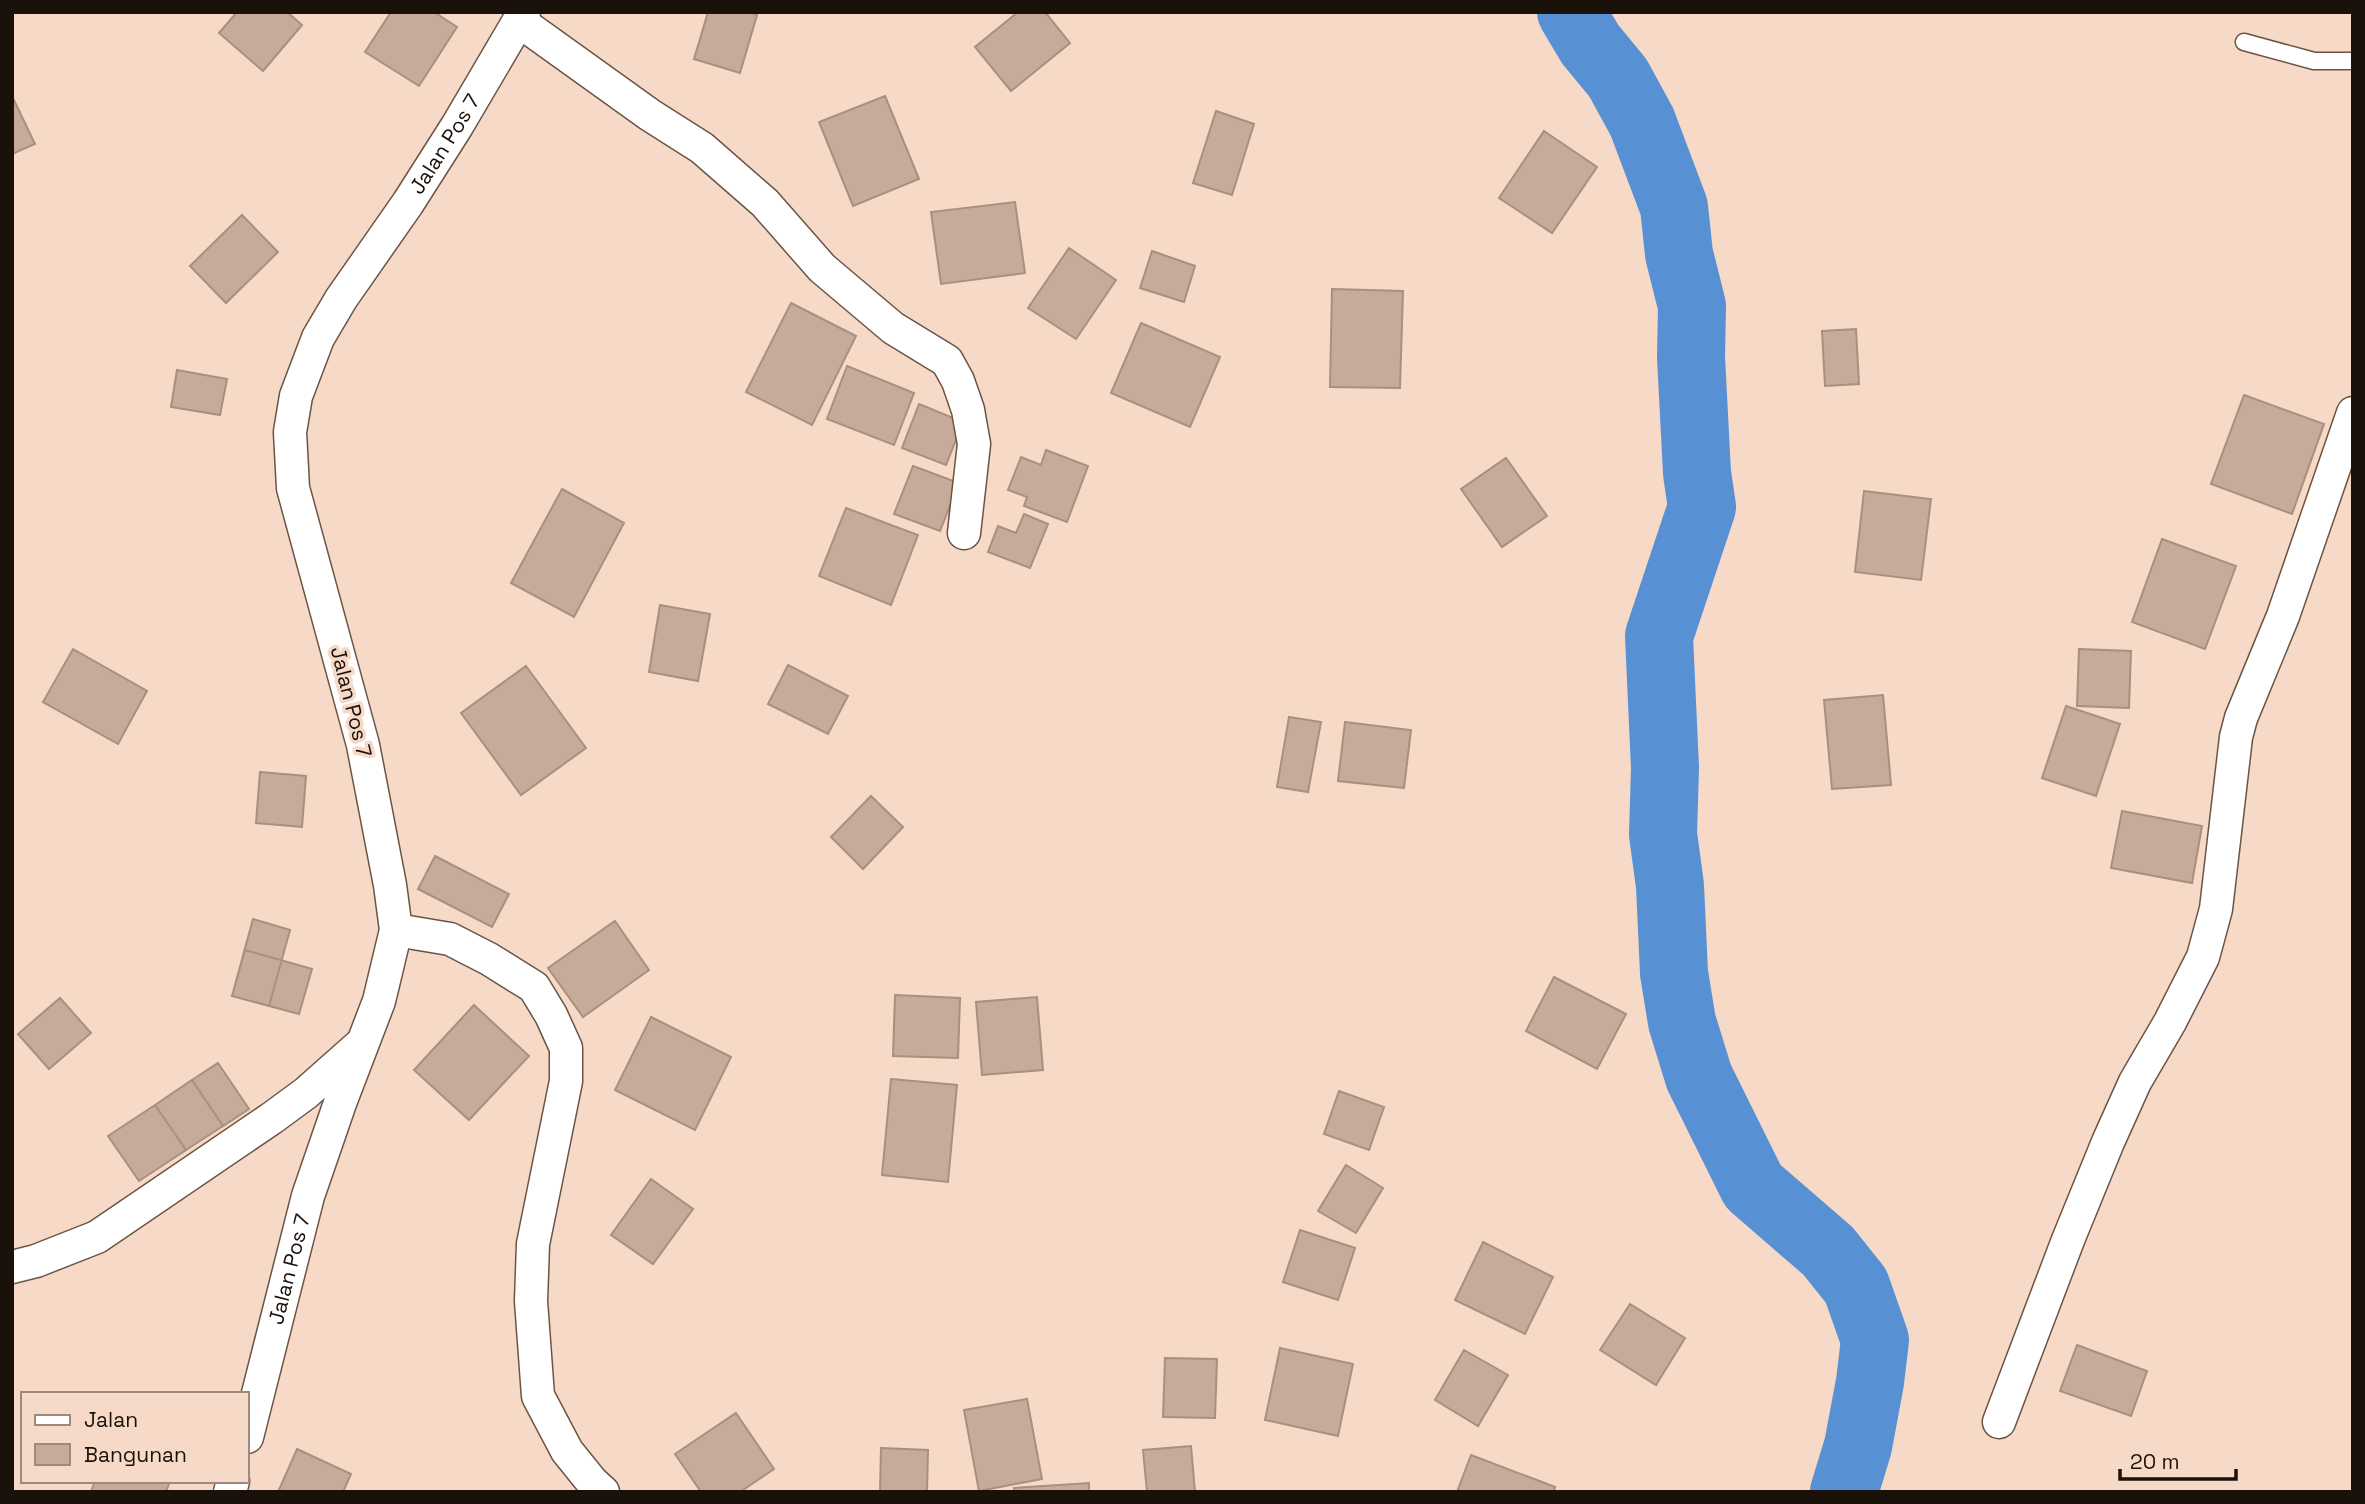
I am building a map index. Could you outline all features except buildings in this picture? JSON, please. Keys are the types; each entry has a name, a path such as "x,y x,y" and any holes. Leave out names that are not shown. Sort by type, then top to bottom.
{"street":[{"path":"521,17 650,116 702,148 765,203 822,268 893,328 947,361 958,381 968,410 974,444 964,533"},
{"name":"Jalan Pos 7","path":"248,1433 308,1196 379,1001 396,930 363,745 293,488 290,432 296,396 318,338 341,299 457,126 521,17"},
{"path":"1999,1422 2108,1142 2135,1082 2203,957 2216,909 2236,737 2241,718 2283,617 2353,413"},
{"path":"396,930 450,939 534,987 551,1014 566,1048 566,1082 533,1244 531,1301 538,1396 567,1451 603,1492"},
{"path":"12,1267 36,1261 108,1230 306,1093 362,1042"}],"lane":[{"path":"2244,42 2314,61 2353,61"}],"waterway":[{"path":"1571,12 1590,44 1618,78 1642,122 1674,207 1679,254 1692,306 1691,357 1697,473 1702,507 1659,636 1665,768 1663,834 1670,886 1674,973 1682,1022 1699,1077 1753,1186 1828,1251 1856,1286 1875,1340 1858,1446 1844,1492"}]}
